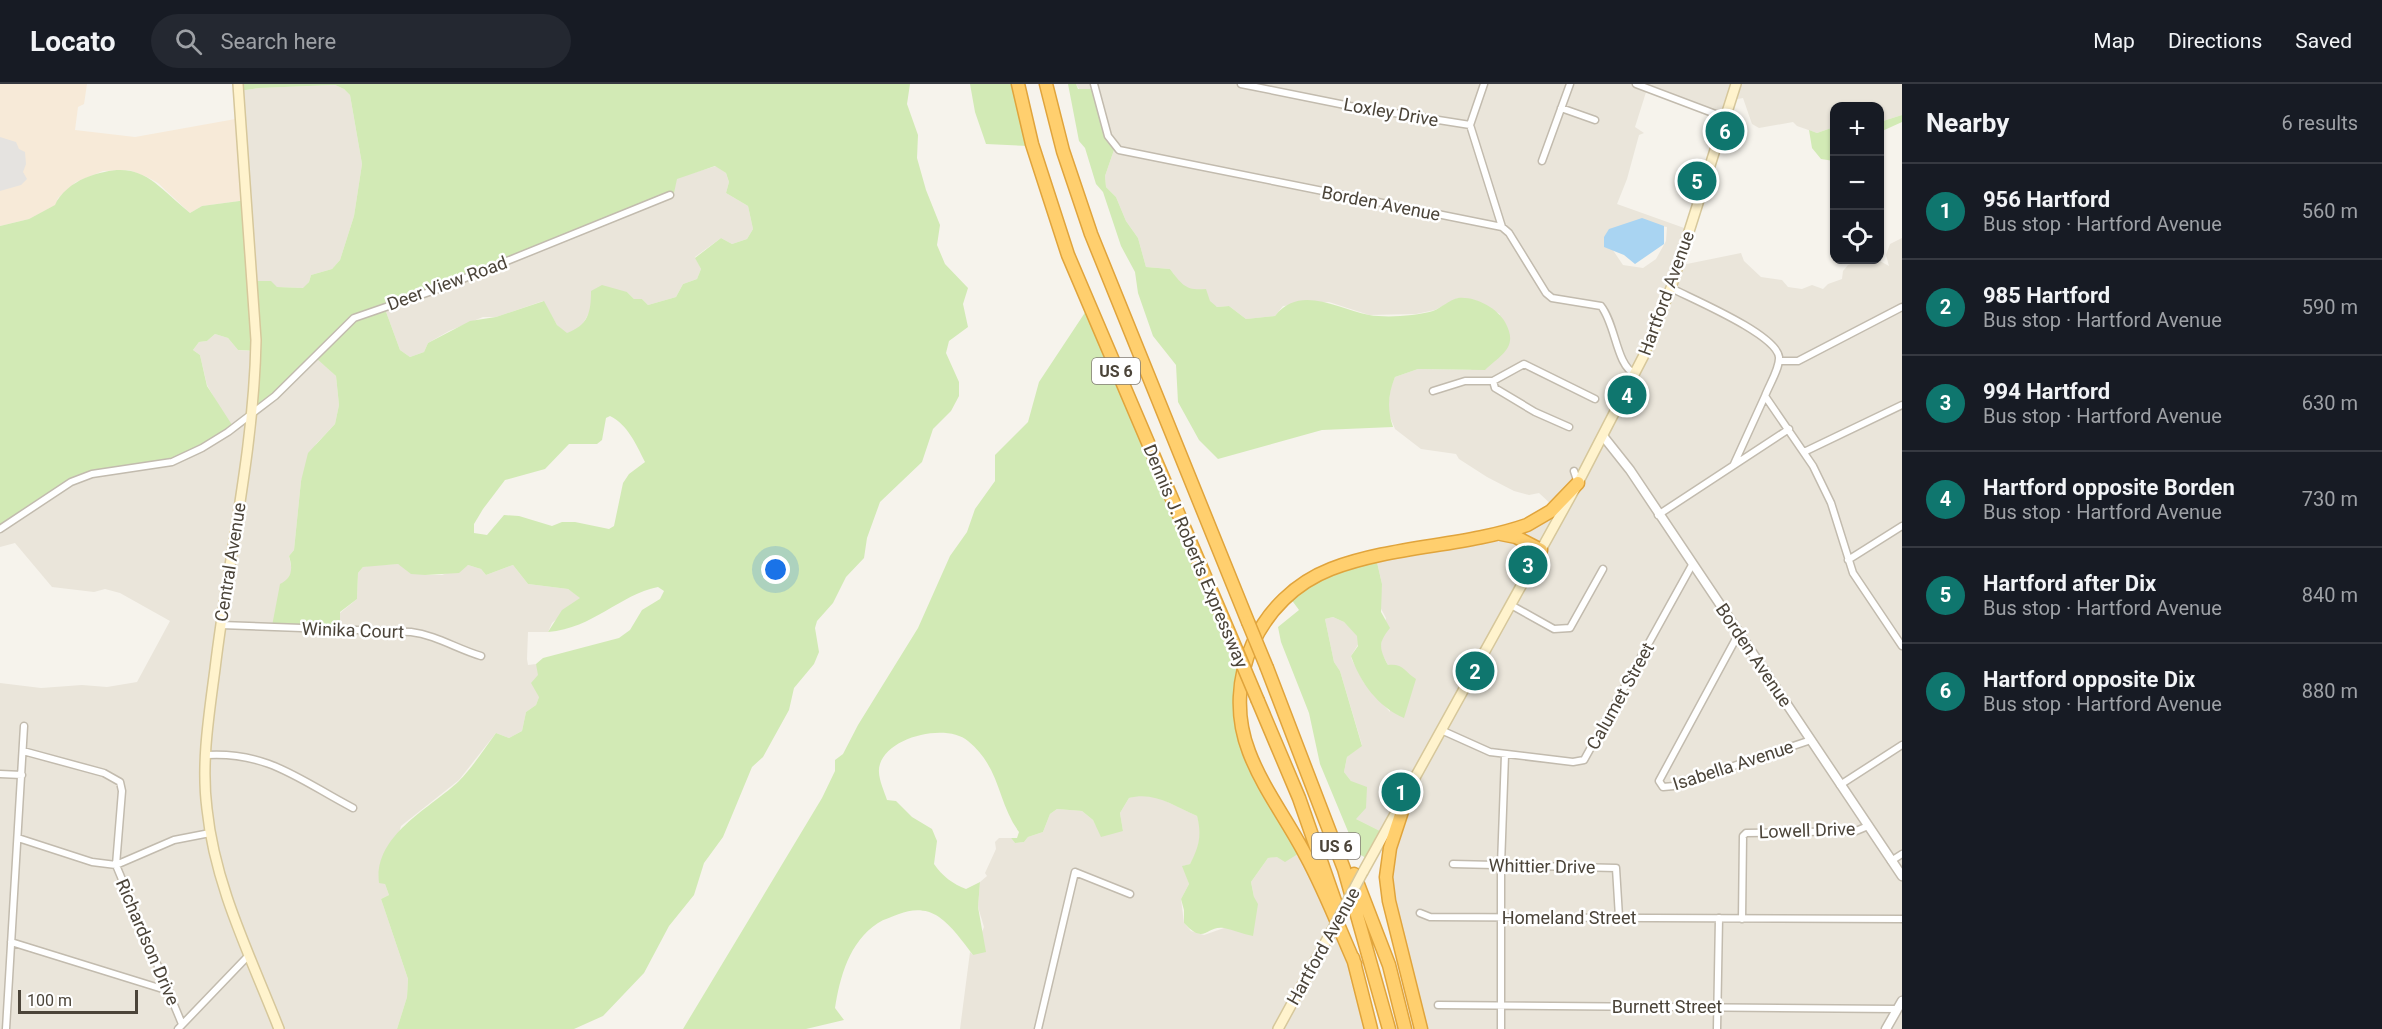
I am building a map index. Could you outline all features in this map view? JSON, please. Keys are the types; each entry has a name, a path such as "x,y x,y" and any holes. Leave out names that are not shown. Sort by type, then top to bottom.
{"highway":[{"name":"Dennis J. Roberts Expressway","path":"1017,84 1034,153 1068,255 1310,825 1355,964 1371,1029"},
{"name":"Dennis J. Roberts Expressway","path":"1046,84 1063,151 1091,234 1325,814 1362,925 1389,1029"},
{"path":"1355,964 1310,864 1249,753 1239,710 1240,689 1245,661 1258,632 1269,615 1290,593 1313,578 1354,562 1519,528 1539,519 1557,506 1576,477"},
{"path":"1484,535 1510,535 1541,550"},
{"path":"1410,787 1390,848 1386,877 1389,901 1421,1029"},
{"path":"1325,814 1365,897 1391,973 1405,1029"}],"main road":[{"name":"Central Avenue","path":"238,84 256,340 252,415 221,625 206,755 205,788 210,833 218,870 279,1029"},
{"name":"Hartford Avenue","path":"1278,1029 1541,550 1576,477 1603,436 1635,374 1671,288 1736,84"}],"street":[{"name":"Borden Avenue","path":"1094,84 1108,136 1122,151 1502,227"},
{"name":"Loxley Drive","path":"1241,84 1350,106 1470,125"},
{"path":"1484,84 1470,125 1502,227 1509,233 1546,293 1552,298 1601,306 1614,328 1624,366 1635,374"},
{"path":"1542,161 1570,84"},
{"path":"1636,84 1651,87 1726,118"},
{"path":"1561,108 1595,120"},
{"name":"Deer View Road","path":"0,529 71,482 92,474 172,462 202,448 252,415 354,318 438,289 670,195"},
{"path":"1671,288 1756,333 1776,347 1779,360 1734,464"},
{"path":"1779,360 1798,361 1902,307"},
{"path":"1433,391 1466,381 1493,381 1524,364 1595,399"},
{"path":"1493,381 1495,388 1535,412 1569,427"},
{"path":"1765,396 1804,452 1831,502 1853,573 1900,636 1902,646"},
{"path":"1804,452 1902,405"},
{"path":"1658,515 1789,429"},
{"name":"Borden Avenue","path":"1603,436 1630,470 1902,876"},
{"path":"1848,560 1902,526"},
{"name":"Calumet Street","path":"1441,730 1480,749 1573,762 1584,760 1692,565"},
{"path":"1511,605 1554,629 1570,628 1603,569"},
{"name":"Winika Court","path":"221,625 422,633 481,656"},
{"name":"Isabella Avenue","path":"1739,633 1659,781 1664,788 1674,786 1811,740"},
{"path":"6,1029 24,726"},
{"path":"1840,785 1902,745"},
{"name":"Richardson Drive","path":"23,751 104,773 120,782 121,819 116,865 169,991 180,1027"},
{"path":"206,755 231,754 266,761 353,808"},
{"path":"1501,1029 1501,865 1505,754"},
{"path":"0,774 22,775"},
{"name":"Lowell Drive","path":"1742,919 1743,836 1746,833 1856,831 1868,826"},
{"path":"18,838 92,862 116,865 174,840 210,833"},
{"path":"1891,861 1902,854"},
{"name":"Whittier Drive","path":"1453,864 1616,868 1619,917"},
{"path":"1038,1029 1074,872 1130,894"},
{"name":"Homeland Street","path":"1420,913 1430,917 1742,919"},
{"path":"1717,1029 1719,918"},
{"path":"1742,919 1902,919"},
{"path":"11,942 169,991"},
{"path":"180,1027 249,955"},
{"path":"1887,1029 1902,1001"},
{"name":"Burnett Street","path":"1438,1005 1896,1009"}],"shaded area":[{"path":"0,84 87,84 84,104 78,107 75,130 135,137 241,118 247,200 202,206 190,213 158,183 147,177 129,170 103,171 76,182 58,198 56,205 29,219 0,226"},
{"path":"1076,84 1902,84 1902,115 1884,121 1884,102 1830,102 1830,128 1817,133 1797,126 1793,122 1759,128 1752,124 1743,98 1732,100 1724,117 1647,89 1635,127 1644,133 1639,135 1627,179 1617,204 1687,229 1677,266 1741,253 1744,261 1761,277 1782,280 1788,287 1802,289 1812,285 1823,289 1828,284 1842,279 1843,271 1851,264 1884,263 1889,266 1886,255 1890,244 1902,238 1902,1029 1418,1029 1385,890 1404,801 1382,832 1356,819 1351,781 1344,772 1347,757 1362,745 1340,671 1334,662 1325,619 1333,617 1344,622 1358,636 1359,643 1351,656 1352,660 1364,683 1390,712 1388,665 1380,650 1386,618 1379,605 1382,584 1376,558 1500,532 1553,506 1539,493 1529,495 1514,491 1487,477 1459,459 1456,454 1421,449 1395,429 1388,412 1390,389 1395,377 1418,369 1471,370 1500,314 1476,301 1458,298 1435,310 1416,314 1369,315 1329,302 1283,306 1275,316 1246,319 1229,306 1217,307 1183,287 1170,269 1146,267 1138,238 1126,221 1116,197 1106,187 1105,176 1115,147","holes":["1649,224 1667,227 1666,241 1656,259 1643,268 1623,265 1604,237"]},
{"path":"335,85 350,95 362,164 354,216 340,260 332,269 311,275 304,288 277,287 253,281 239,91"},
{"path":"0,137 16,142 19,149 25,152 26,164 23,172 27,179 21,185 0,191"},
{"path":"716,166 726,173 729,182 726,193 748,206 753,229 747,239 732,244 721,238 695,257 701,269 697,279 683,284 676,297 648,305 642,299 634,299 627,292 591,291 591,310 580,328 566,334 557,325 543,301 496,317 483,317 449,331 428,343 424,352 410,357 400,350 385,309 680,177"},
{"path":"215,334 228,338 238,350 317,358 336,376 339,405 335,424 316,444 301,481 294,550 289,556 292,571 287,580 340,613 357,599 358,573 363,567 373,565 398,564 425,575 442,575 468,565 481,569 486,575 513,565 528,584 568,589 581,598 552,623 548,632 528,632 528,665 536,664 538,668 539,697 536,705 526,712 522,731 509,738 496,733 459,780 401,826 385,884 389,895 381,899 408,979 407,997 397,1029 0,1029 0,683 41,688 82,685 107,687 137,682 170,621 120,593 105,589 94,592 52,587 15,543 0,547 0,530 53,493 224,415 207,385 200,355 193,350 199,342 207,341"},
{"path":"1143,794 1153,795 1197,816 1201,831 1197,851 1190,864 1183,866 1189,884 1181,899 1184,923 1191,931 1204,935 1224,928 1254,897 1251,882 1268,858 1301,852 1338,924 1367,1029 960,1029 970,952 973,955 984,927 978,907 980,882 987,876 985,873 996,849 995,842 999,838 1011,838 1015,843 1024,842 1028,837 1043,832 1050,814 1057,809 1082,811 1093,820 1096,826 1123,831 1120,813 1129,798"}],"green space":[{"path":"239,84 910,84 907,104 918,135 917,158 926,190 940,225 937,245 945,264 968,288 963,304 968,327 949,341 946,353 959,382 959,396 951,411 933,429 922,462 880,502 867,538 864,558 846,577 833,603 817,621 815,628 819,652 814,664 794,688 789,710 763,757 752,767 723,837 704,863 694,895 669,926 644,973 603,1016 574,1029 397,1029 407,997 408,979 381,899 389,895 385,884 379,883 380,866 385,851 394,837 406,824 459,781 496,733 509,738 522,731 526,712 536,705 539,697 531,683 538,675 536,664 543,658 619,638 630,630 642,610 660,599 664,591 658,587 644,591 579,624 548,632 562,610 580,598 568,589 528,584 513,565 486,575 481,569 468,565 459,573 425,575 411,574 398,564 363,567 358,573 357,599 340,612 340,629 272,626 280,584 287,579 290,573 289,556 294,550 301,481 308,453 335,424 339,405 336,376 316,358 254,413 256,351 238,350 228,338 215,334 207,341 199,342 193,350 200,355 207,386 234,428 182,459 83,478 0,530 0,226 29,219 55,205 64,193 80,180 104,172 132,171 154,182 190,213 202,206 247,200 253,281 271,281 277,287 303,288 309,282 311,275 332,269 340,260 354,216 362,164 350,95 335,85 239,91","holes":["715,166 726,173 729,182 726,193 748,206 753,229 747,239 732,244 721,238 695,258 701,269 697,279 683,284 676,297 648,305 642,299 634,299 627,292 602,285 591,291 589,312 584,322 567,333 557,325 544,301 496,317 470,321 428,343 424,352 410,357 400,350 385,309 666,198 674,193 677,179","610,416 627,430 645,462 629,474 623,483 614,526 609,529 575,522 562,522 552,526 519,516 504,515 487,535 474,533 474,524 505,480 545,469 569,444 597,444 602,440 606,418"]},
{"path":"970,84 1016,84 1029,146 986,144 975,112"},
{"path":"1068,84 1076,84 1078,89 1096,89 1101,112 1115,147 1105,176 1106,187 1116,197 1126,221 1138,238 1146,267 1170,269 1185,286 1206,289 1210,301 1217,307 1229,306 1246,319 1275,316 1285,307 1307,300 1332,304 1369,315 1392,316 1433,311 1451,300 1471,299 1497,312 1505,322 1510,338 1507,349 1485,370 1418,369 1395,377 1389,402 1393,427 1322,430 1218,459 1199,440 1178,402 1176,365 1153,336 1138,293 1135,272 1121,246 1103,192 1096,184 1085,148 1079,141"},
{"path":"1902,115 1902,122 1884,130 1884,121"},
{"path":"1830,128 1830,160 1821,159 1812,148 1809,130 1817,133"},
{"path":"1086,311 1240,665 1237,722 1301,852 1285,862 1277,857 1268,858 1251,882 1258,904 1253,936 1224,928 1197,933 1184,923 1181,899 1189,884 1182,866 1190,864 1199,841 1197,816 1164,801 1138,796 1129,798 1120,813 1123,831 1101,837 1093,820 1082,811 1057,809 1050,814 1043,832 1028,837 1024,842 1015,843 1011,838 1017,838 1019,832 1006,809 993,774 979,751 959,736 947,733 920,735 895,746 886,754 879,768 881,782 887,800 896,801 912,817 932,829 937,841 934,864 941,872 952,882 966,889 980,882 978,907 986,952 973,955 953,930 934,914 919,910 904,912 878,923 868,931 853,950 843,972 835,1008 844,1020 806,1029 683,1029 822,798 835,771 835,760 843,754 858,725 918,628 950,556 967,532 975,509 995,481 995,455 1028,422 1039,382"},
{"path":"1376,558 1382,584 1381,612 1390,628 1383,638 1381,646 1383,654 1388,665 1401,667 1416,679 1404,718 1378,700 1359,675 1351,656 1358,646 1357,636 1344,622 1333,617 1325,619 1334,662 1340,671 1362,746 1347,757 1344,772 1351,781 1367,787 1366,808 1356,819 1382,832 1368,859 1357,853 1320,764 1309,713 1281,642 1278,627 1299,610 1288,595 1302,582"}],"water":[{"path":"1642,218 1664,226 1664,244 1635,264 1624,255 1604,247 1604,237 1609,229"}],"place":[{"name":"Hartford opposite Dix","path":"1725,131"},
{"name":"Hartford after Dix","path":"1697,181"},
{"name":"Hartford opposite Borden","path":"1627,395"},
{"name":"994 Hartford","path":"1528,565"},
{"name":"985 Hartford","path":"1475,671"},
{"name":"956 Hartford","path":"1401,792"}]}
